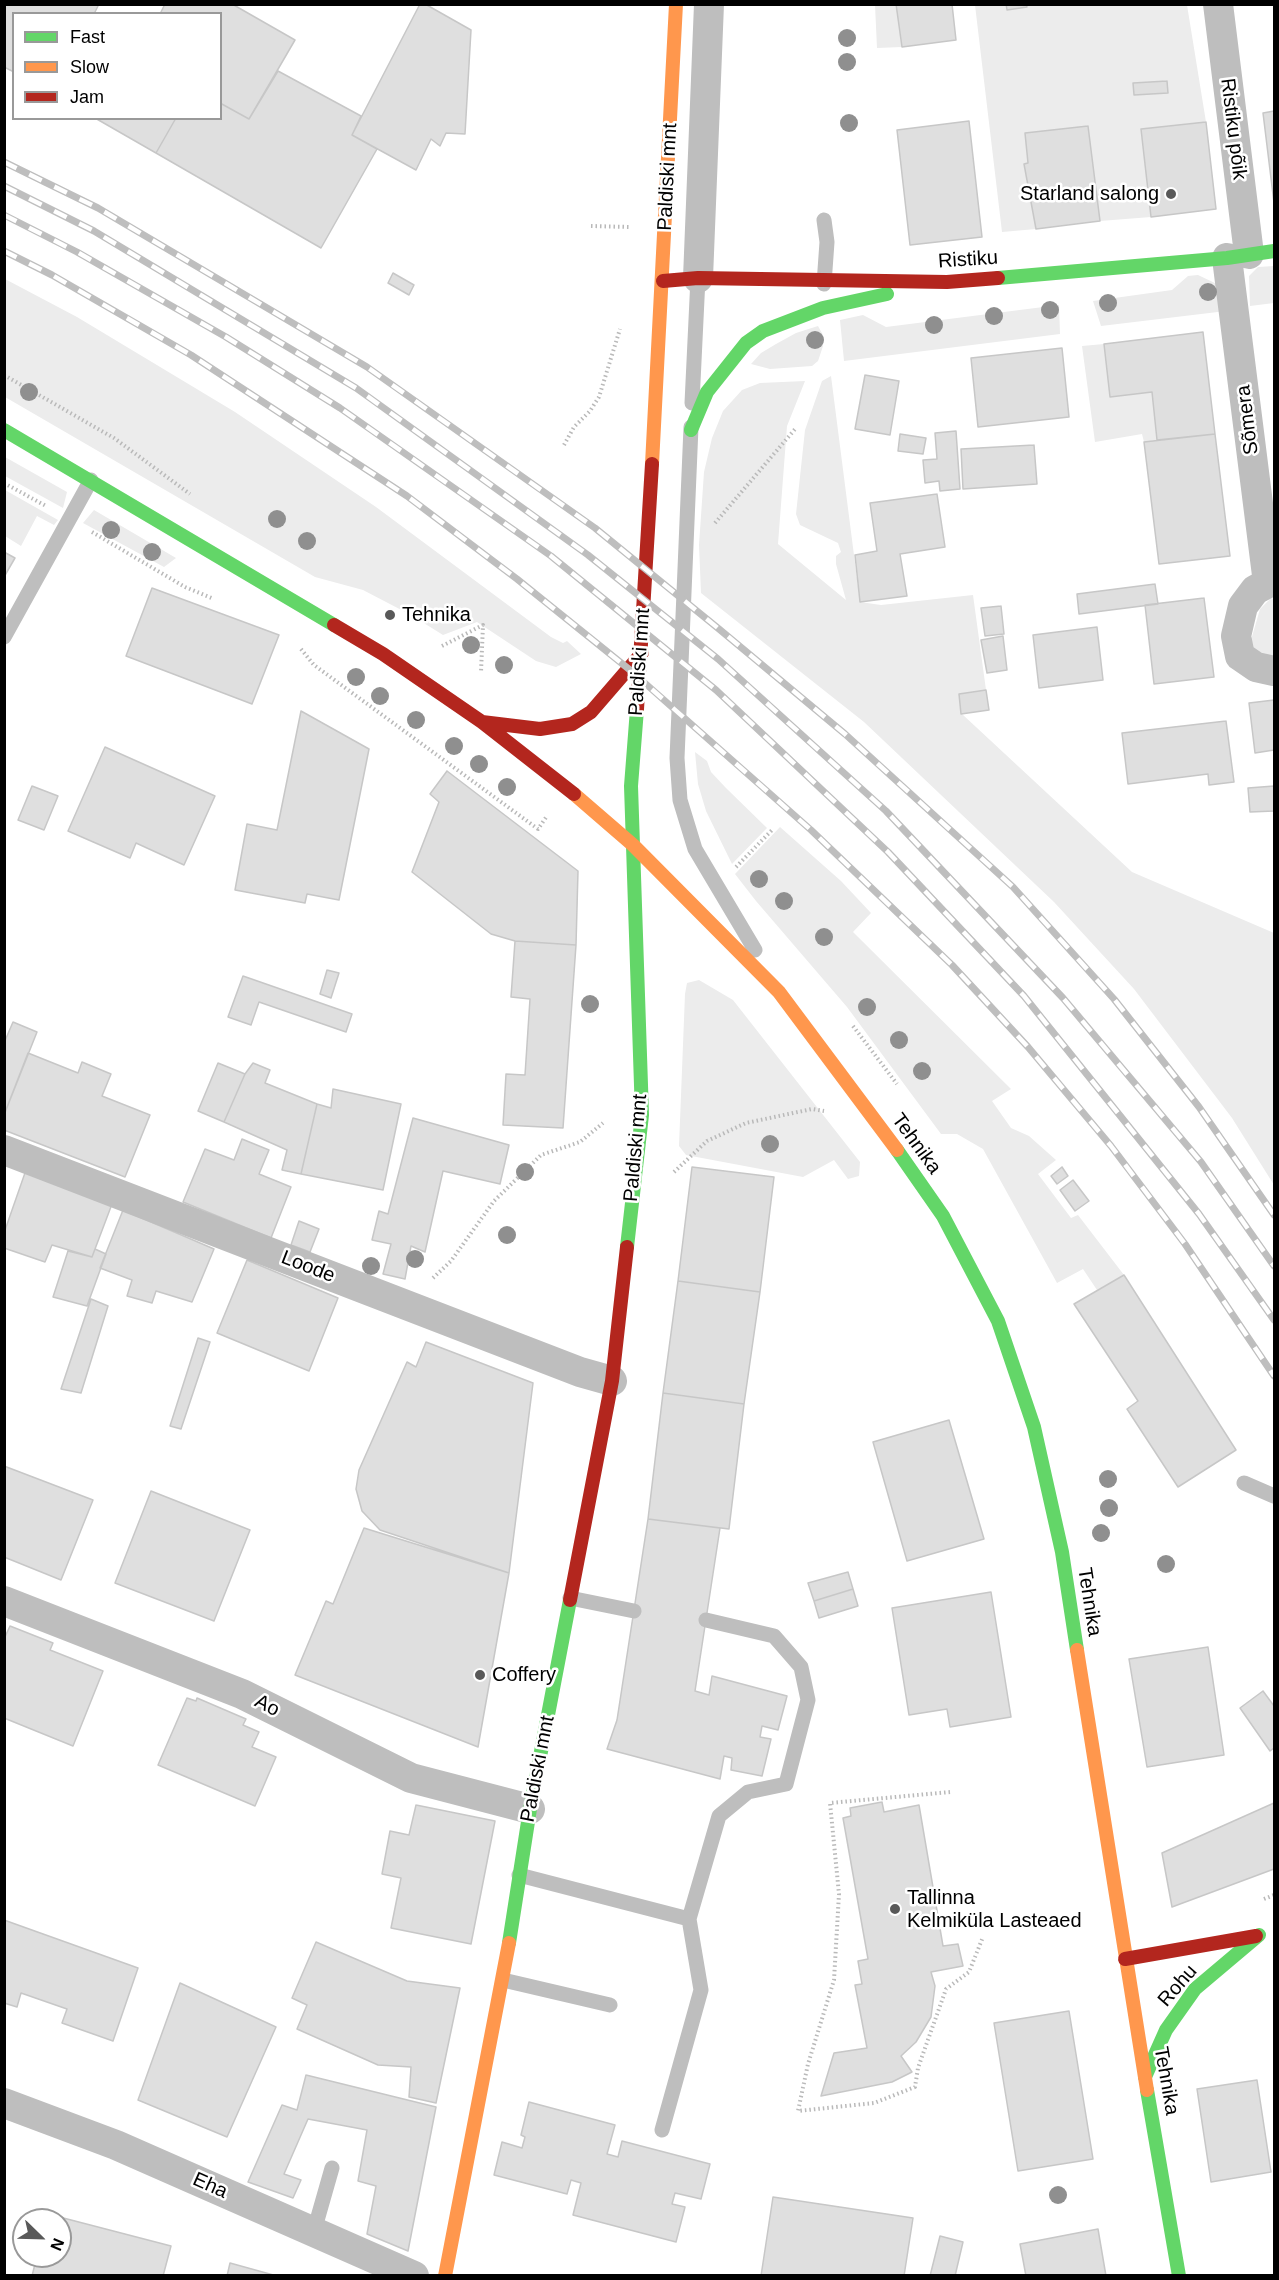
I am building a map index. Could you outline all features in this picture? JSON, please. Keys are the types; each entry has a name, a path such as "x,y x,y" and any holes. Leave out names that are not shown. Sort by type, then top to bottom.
{"main road":[{"name":"Paldiski mnt","path":"445,2276 503,1980 519,1875 516,1806 570,1598 612,1381 642,1115 633,845 633,748 642,653 676,4"},
{"name":"Ristiku","path":"663,281 698,279 947,282 1250,254"},
{"path":"691,430 707,392 746,343 763,331 823,308 947,282"},
{"name":"Tehnika","path":"4,430 328,620 482,722 568,789 633,845 779,992 906,1162 943,1216 998,1321 1034,1427 1062,1552 1125,1959 1179,2276"},
{"path":"482,722 540,729 572,724 591,712 642,653"},
{"name":"Rohu","path":"1125,1959 1259,1935 1275,1929"},
{"name":"Rohu","path":"1145,2077 1166,2030 1194,1989 1259,1935"}],"street":[{"name":"Paldiski mnt","path":"698,279 709,4"},
{"name":"Ristiku põik","path":"1218,4 1250,254"},
{"name":"Sõmera","path":"1250,254 1271,584 1255,590 1243,606 1236,636 1240,656 1256,667 1275,671"},
{"name":"Loode","path":"4,1150 580,1372 612,1381"},
{"name":"Ao","path":"4,1601 243,1694 411,1778 516,1806"},
{"name":"Eha","path":"4,2103 116,2145 414,2276"}],"lane":[{"path":"823,308 827,242 824,219"},
{"name":"Paldiski mnt","path":"698,279 677,758 680,800 695,849 779,992"},
{"path":"4,637 91,480"},
{"path":"1244,1483 1275,1496"},
{"path":"570,1598 633,1611"},
{"path":"662,2130 701,1990 689,1919 719,1816 748,1792 786,1784 808,1700 801,1667 774,1636 706,1620"},
{"path":"519,1875 689,1919"},
{"path":"503,1980 610,2005"},
{"path":"314,2231 332,2168"}],"path":[{"path":"564,445 574,427 590,411 599,397 614,351"},
{"path":"4,375 114,438 195,498"},
{"path":"710,529 796,428"},
{"path":"4,483 185,587 218,600"},
{"path":"442,646 483,625 481,672"},
{"path":"296,642 314,665 538,829"},
{"path":"730,874 773,829"},
{"path":"674,1172 707,1141 746,1123 812,1109 832,1113"},
{"path":"405,1304 451,1262 495,1201 541,1155 580,1142 606,1120"},
{"path":"950,1792 830,1803 839,1894 834,1980 808,2064 798,2111 874,2103 915,2087 918,2068 946,1989 969,1972 983,1937"}],"shaded area":[{"path":"1027,4 1187,5 1206,122 1141,130 1151,217 1100,221 1087,126 1025,133 1028,163 1024,165 1036,229 1002,232 975,5 1006,5 1007,10 1026,7","holes":["1167,81 1168,93 1134,95 1134,83"]},
{"path":"875,5 896,5 902,47 877,48"},
{"path":"1274,266 1274,303 1250,306 1249,276 1258,267"},
{"path":"1198,275 1217,284 1226,311 1101,326 1093,301 1172,290 1188,276"},
{"path":"5,279 77,317 235,412 376,507 551,637 563,643 567,641 581,654 556,667 536,661 477,622 443,635 363,590 315,577 5,397"},
{"path":"1059,305 1060,334 844,361 840,320 863,315 886,327"},
{"path":"818,326 823,335 823,346 818,361 812,366 770,369 751,364 761,353 776,344 796,333"},
{"path":"1104,344 1110,397 1152,392 1157,440 1144,442 1142,434 1095,442 1082,346"},
{"path":"831,376 860,602 881,605 973,595 986,690 959,694 962,714 1132,872 1274,933 1274,1185 1232,1118 1134,989 1054,902 864,722 701,593 699,545 704,472 712,438 723,411 742,390 760,383 805,381 787,426 778,544 846,600 836,564 836,556 841,552 838,543 800,525 796,514 805,430 822,381"},
{"path":"5,457 67,492 63,508 5,476"},
{"path":"5,490 58,520 54,525 37,516 21,546 5,536"},
{"path":"94,510 176,558 164,567 83,523"},
{"path":"1271,598 1274,599 1274,657 1270,658 1252,648 1251,640 1260,609"},
{"path":"695,752 707,761 711,772 767,828 732,864 706,811 698,784"},
{"path":"780,827 841,881 871,913 853,932 1011,1089 992,1101 1011,1128 1029,1136 1056,1160 1038,1174 1071,1218 1078,1215 1124,1275 1097,1290 1083,1269 1057,1283 983,1149 957,1134 941,1134 847,1007 735,874"},
{"path":"699,980 733,1000 860,1162 859,1176 848,1179 834,1160 803,1177 686,1155 679,1146 685,994 687,983"}],"building":[{"path":"4,4 99,4 95,12 12,12 12,71 4,67"},
{"path":"165,4 232,4 295,40 249,119 222,104 222,12 161,12"},
{"path":"420,4 425,4 471,30 465,134 446,133 440,146 431,139 416,170 352,135"},
{"path":"896,4 952,4 956,40 902,47"},
{"path":"1006,4 1026,4 1027,7 1007,10"},
{"path":"278,71 361,116 352,135 377,149 321,248 156,153 175,120 222,120 222,104 249,119"},
{"path":"1167,81 1168,93 1134,95 1133,83"},
{"path":"1274,111 1274,203 1263,113"},
{"path":"98,120 175,120 156,153"},
{"path":"969,121 982,237 910,245 897,130"},
{"path":"1206,122 1216,209 1151,217 1141,129"},
{"path":"1088,126 1100,221 1036,229 1024,164 1028,163 1025,133"},
{"path":"393,273 414,285 409,295 388,283"},
{"path":"1203,332 1215,434 1157,440 1152,392 1110,397 1104,344"},
{"path":"1062,348 1069,417 978,427 971,358"},
{"path":"865,375 899,381 890,435 855,429"},
{"path":"956,431 960,489 940,491 939,481 925,483 923,460 937,459 935,433"},
{"path":"900,434 926,438 923,454 898,451"},
{"path":"1215,434 1230,556 1159,564 1144,442"},
{"path":"1034,445 1037,484 963,489 961,449"},
{"path":"937,494 945,547 900,554 907,596 860,602 855,555 877,551 870,503"},
{"path":"4,552 15,558 4,577"},
{"path":"1155,584 1158,604 1079,614 1077,594"},
{"path":"152,588 279,635 252,704 126,656"},
{"path":"1204,598 1214,677 1154,684 1145,605"},
{"path":"1001,606 1004,634 985,636 981,608"},
{"path":"1097,627 1103,680 1039,688 1033,635"},
{"path":"1003,636 1007,670 987,673 981,640"},
{"path":"986,690 989,710 961,714 959,694"},
{"path":"1274,700 1274,750 1255,753 1249,703"},
{"path":"301,711 369,749 339,900 307,894 305,903 235,890 247,824 277,830"},
{"path":"1226,721 1234,782 1209,785 1208,774 1128,784 1122,733"},
{"path":"105,747 215,796 184,865 136,843 130,858 68,831"},
{"path":"447,771 578,871 576,945 515,941 491,934 412,872 439,802 430,794"},
{"path":"32,786 58,796 44,830 18,820"},
{"path":"1274,786 1274,811 1250,812 1248,788"},
{"path":"515,941 576,945 563,1128 503,1125 506,1074 525,1075 530,999 511,997"},
{"path":"327,970 339,973 331,998 320,994"},
{"path":"243,976 352,1014 346,1032 259,1002 251,1025 228,1017"},
{"path":"13,1022 37,1032 4,1115 4,1043"},
{"path":"28,1053 78,1073 82,1062 111,1074 102,1096 150,1115 125,1177 4,1130 4,1115"},
{"path":"218,1063 245,1074 224,1122 198,1111"},
{"path":"253,1063 270,1070 265,1083 317,1104 301,1174 282,1170 287,1150 224,1122 245,1074"},
{"path":"333,1089 401,1104 383,1190 301,1174 317,1104 331,1108"},
{"path":"413,1118 509,1145 500,1184 443,1171 425,1252 411,1246 405,1279 383,1274 391,1244 372,1240 379,1211 388,1214"},
{"path":"242,1139 269,1150 259,1174 291,1187 271,1238 183,1202 205,1149 234,1160"},
{"path":"692,1167 774,1177 760,1292 678,1281"},
{"path":"1062,1167 1068,1176 1057,1184 1051,1176"},
{"path":"26,1170 112,1204 92,1257 52,1245 45,1262 4,1248 4,1233"},
{"path":"1073,1180 1089,1201 1075,1211 1060,1190"},
{"path":"123,1210 214,1249 192,1302 156,1291 152,1303 127,1296 132,1280 100,1268"},
{"path":"299,1221 319,1229 310,1252 291,1245"},
{"path":"95,1249 106,1254 87,1306 53,1297 68,1251 92,1257"},
{"path":"247,1260 338,1298 309,1371 217,1333"},
{"path":"1124,1275 1236,1450 1178,1487 1127,1409 1138,1401 1074,1304"},
{"path":"678,1281 760,1292 744,1404 663,1393"},
{"path":"91,1299 108,1306 81,1393 61,1389"},
{"path":"198,1338 210,1342 181,1429 170,1426"},
{"path":"426,1342 533,1383 509,1573 380,1530 362,1511 356,1489 359,1470 407,1362 416,1367"},
{"path":"663,1393 744,1404 729,1529 648,1519"},
{"path":"949,1420 984,1539 907,1561 873,1442"},
{"path":"4,1466 93,1500 61,1580 4,1557"},
{"path":"151,1491 250,1530 214,1621 115,1583"},
{"path":"648,1519 720,1528 695,1691 709,1695 712,1676 787,1696 778,1730 762,1726 760,1737 771,1739 762,1776 731,1770 732,1758 724,1756 720,1779 607,1749 617,1720"},
{"path":"364,1528 509,1573 478,1747 295,1675 326,1601 333,1604"},
{"path":"848,1572 853,1589 814,1601 808,1583"},
{"path":"853,1589 858,1606 819,1618 814,1601"},
{"path":"991,1592 1011,1717 950,1727 947,1709 909,1715 892,1608"},
{"path":"10,1626 53,1643 50,1650 103,1671 73,1746 4,1718 4,1639"},
{"path":"1208,1647 1224,1755 1147,1767 1129,1659"},
{"path":"1263,1691 1274,1706 1274,1748 1270,1751 1240,1708"},
{"path":"187,1698 196,1701 197,1698 246,1719 243,1725 259,1732 252,1747 276,1757 255,1806 158,1765"},
{"path":"882,1802 884,1812 919,1805 943,1946 958,1944 963,1966 931,1972 935,1986 931,2017 916,2042 901,2056 912,2072 892,2082 821,2096 834,2053 867,2048 855,1985 862,1984 858,1961 868,1959 843,1818 851,1816 850,1808"},
{"path":"1274,1803 1274,1869 1172,1907 1162,1853"},
{"path":"416,1805 495,1821 471,1944 391,1928 401,1878 382,1874 390,1831 409,1835"},
{"path":"4,1920 138,1968 113,2041 62,2023 67,2009 21,1993 17,2007 4,2003"},
{"path":"316,1942 407,1981 460,1988 436,2103 409,2097 411,2067 378,2065 297,2029 307,2005 292,1998"},
{"path":"180,1983 276,2027 227,2137 138,2100"},
{"path":"1069,2011 1093,2159 1018,2171 994,2023"},
{"path":"306,2075 436,2107 408,2251 367,2234 376,2186 358,2181 367,2130 308,2119 284,2174 301,2180 293,2198 248,2182 282,2105 297,2110"},
{"path":"1257,2080 1271,2172 1211,2182 1197,2089"},
{"path":"529,2102 615,2125 607,2154 618,2157 622,2141 710,2164 701,2199 675,2193 672,2204 685,2207 676,2242 573,2215 581,2183 571,2180 567,2194 494,2175 502,2142 522,2148 525,2137 521,2135"},
{"path":"773,2197 913,2218 904,2276 761,2276"},
{"path":"72,2220 171,2246 163,2276 32,2276 34,2268 72,2268"},
{"path":"1098,2229 1106,2276 1026,2276 1020,2244"},
{"path":"940,2236 963,2242 955,2276 930,2276"},
{"path":"230,2263 277,2276 227,2276"}],"railway":[{"path":"4,162 98,208 367,367 595,528 719,629 845,734 1013,887 1114,999 1199,1107 1274,1215"},
{"path":"4,186 94,231 356,388 588,555 718,659 886,811 1063,998 1201,1162 1274,1266"},
{"path":"4,215 77,252 226,337 340,408 551,556 716,690 888,852 1024,996 1199,1214 1274,1320"},
{"path":"4,251 52,275 191,355 407,496 517,579 630,670 811,830 952,965 1028,1047 1111,1146 1185,1244 1274,1376"}],"traffic: fast":[{"path":"998,278 1227,258 1274,251"},
{"path":"691,430 707,392 746,343 763,331 823,308 887,294"},
{"path":"4,430 334,625"},
{"path":"627,1247 642,1115 631,786 637,709"},
{"path":"897,1150 943,1216 998,1321 1034,1427 1062,1552 1077,1650"},
{"path":"509,1943 530,1809 570,1600"},
{"path":"1145,2077 1166,2030 1195,1989 1259,1935"},
{"path":"1147,2090 1179,2276"}],"traffic: slow":[{"path":"652,464 676,4"},
{"path":"574,794 633,845 779,992 897,1150"},
{"path":"1077,1650 1147,2090"},
{"path":"445,2276 509,1943"}],"traffic: jam":[{"path":"663,281 698,278 947,282 998,278"},
{"path":"637,709 652,464"},
{"path":"334,625 383,654 482,722 574,794"},
{"path":"482,722 540,729 572,724 591,712 642,653"},
{"path":"570,1600 612,1381 627,1247"},
{"path":"1125,1959 1256,1936"}],"place":[{"name":"Starland salong","path":"1171,194"},
{"name":"Tehnika","path":"390,615"},
{"name":"Coffery","path":"480,1675"},
{"name":"Tallinna Kelmiküla Lasteaed","path":"895,1909"}]}
